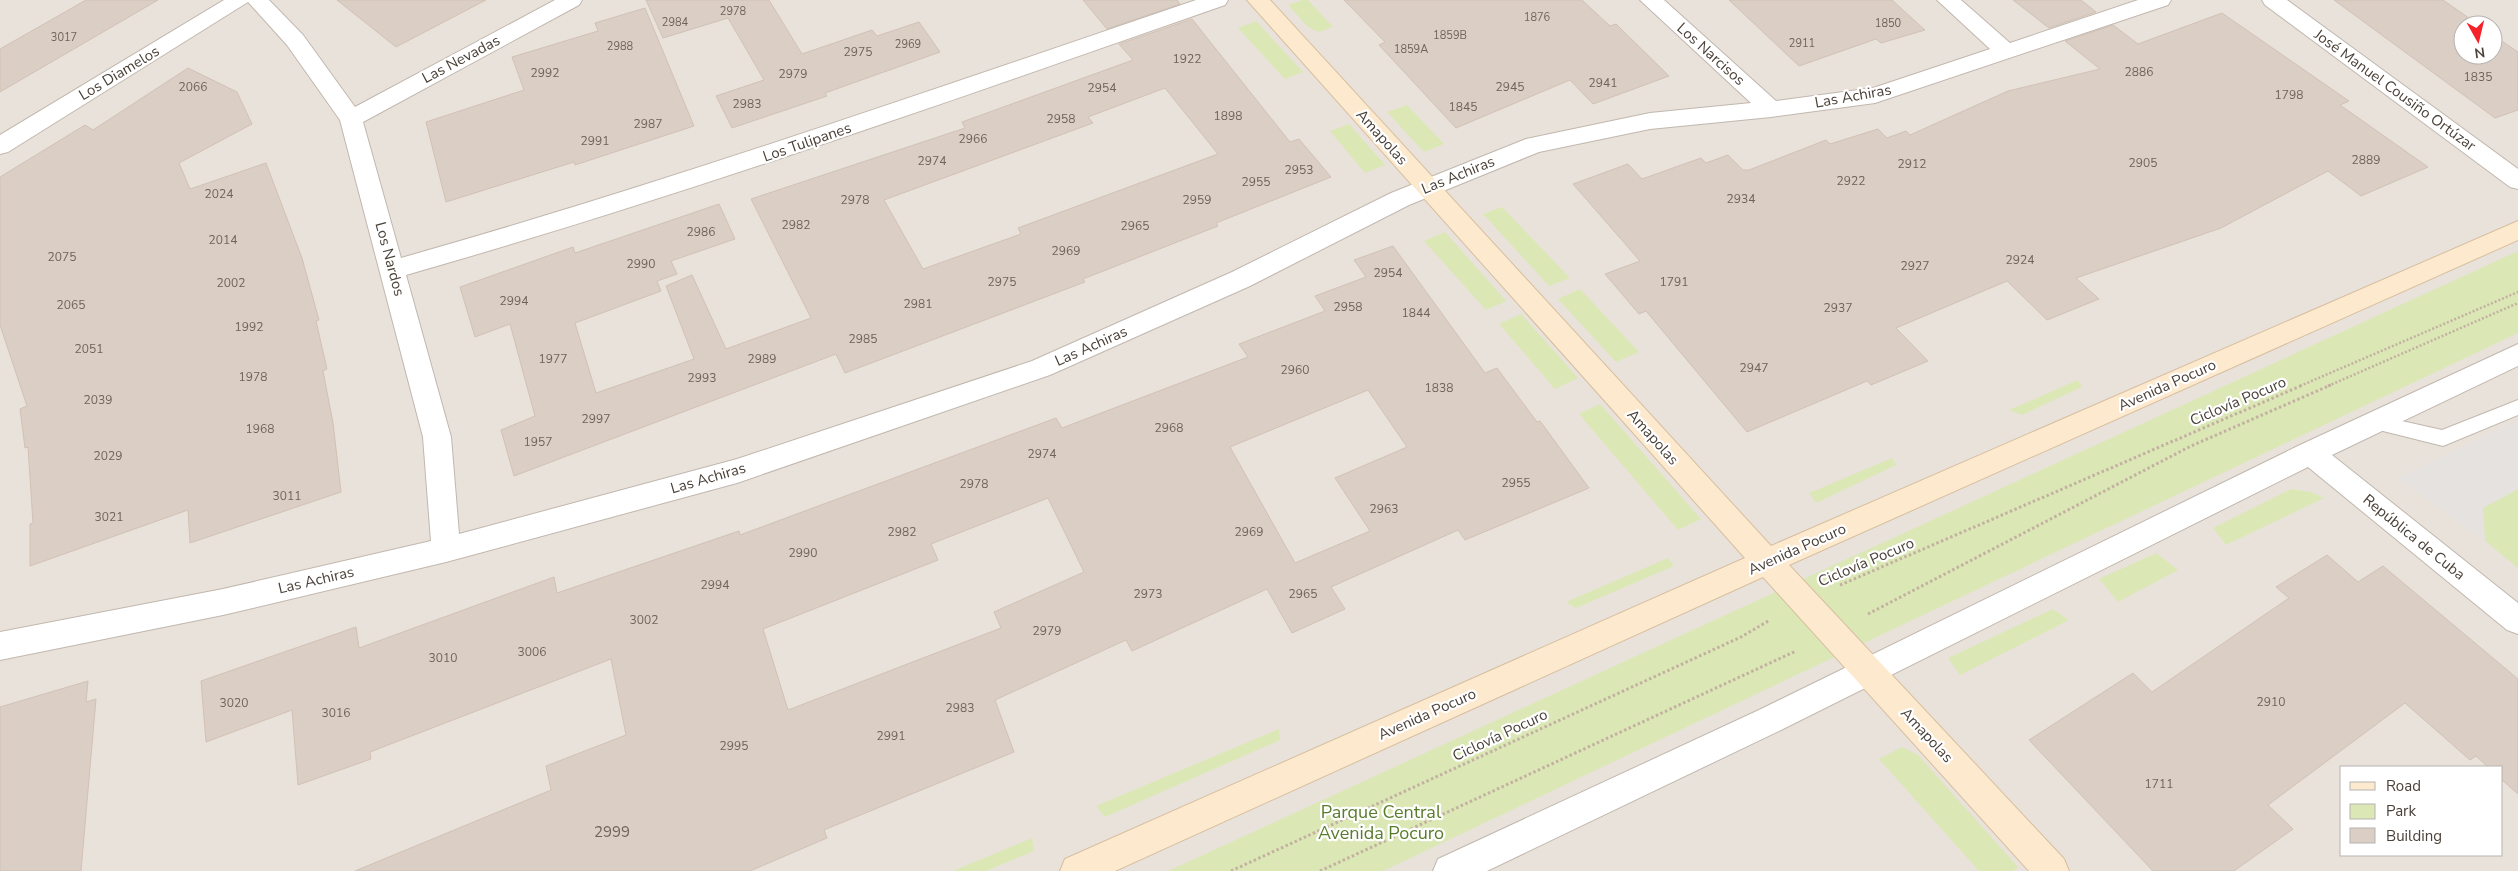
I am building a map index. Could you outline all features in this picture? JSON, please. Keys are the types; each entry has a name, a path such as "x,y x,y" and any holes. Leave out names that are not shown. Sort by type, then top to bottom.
{"main road":[{"name":"Amapolas","path":"1258,0 1768,562 2052,871"},
{"name":"Avenida Pocuro","path":"1077,871 2518,230"}],"street":[{"name":"Los Diamelos","path":"0,146 239,0"},
{"name":"Los Nardos","path":"258,0 295,40 351,118 437,437 446,550"},
{"name":"Las Nevadas","path":"351,118 571,0"},
{"name":"Los Tulipanes","path":"393,269 542,226 766,156 1217,0"},
{"name":"Los Narcisos","path":"1651,0 1771,109"},
{"path":"1948,0 2007,52"},
{"name":"Las Achiras","path":"0,646 223,602 446,550 737,471 1041,368 1241,280 1427,187 1534,146 1650,121 1771,109 1876,94 2160,0"},
{"name":"José Manuel Cousiño Ortúzar","path":"2273,0 2518,181"},
{"path":"1450,871 1761,724 2310,453 2518,354"},
{"name":"República de Cuba","path":"2310,453 2518,621"}],"lane":[{"path":"2375,422 2443,438 2518,407"}],"path":[{"name":"Ciclovía Pocuro","path":"1231,871 1741,637 1804,600 2518,292"},
{"path":"1320,871 1834,632 2191,446 2518,304"}],"shaded area":[{"path":"0,0 2518,0 2518,871 0,871"},
{"path":"2518,420 2518,489 2483,508 2485,541 2397,478"}],"green space":[{"path":"1308,0 1333,27 1319,32 1308,27 1288,5"},
{"path":"1256,21 1303,72 1285,79 1238,28"},
{"path":"1407,105 1444,144 1424,152 1387,112"},
{"path":"1349,124 1385,165 1365,173 1330,131"},
{"path":"1502,207 1570,278 1549,286 1483,214"},
{"path":"1445,232 1506,301 1486,310 1424,241"},
{"name":"Parque Central Avenida Pocuro","path":"2518,251 2518,333 1383,871 1168,871"},
{"path":"1580,289 1639,352 1616,362 1558,299"},
{"path":"1521,314 1578,378 1555,389 1499,324"},
{"path":"2078,380 2082,387 2022,415 2009,410"},
{"path":"1600,404 1701,519 1678,530 1579,414"},
{"path":"1892,458 1896,465 1816,503 1809,493"},
{"path":"2291,489 2311,492 2324,498 2226,545 2213,528"},
{"path":"2518,489 2518,568 2485,541 2482,508"},
{"path":"2156,553 2178,570 2118,602 2099,579"},
{"path":"1668,558 1674,566 1576,608 1566,602"},
{"path":"2053,609 2069,620 1960,675 1948,658"},
{"path":"1279,729 1280,740 1105,817 1096,806"},
{"path":"1902,747 1918,755 2018,867 2013,871 1979,871 1879,759"},
{"path":"1032,838 1034,851 986,871 953,871"}],"building":[{"path":"86,0 158,0 0,92 0,49"},
{"path":"337,0 486,0 396,47"},
{"path":"646,0 769,0 802,54 872,30 877,36 919,22 940,52 825,93 827,96 732,128 716,96 764,80 728,18 663,38"},
{"path":"1083,0 1177,0 1180,4 1107,29"},
{"path":"1344,0 1582,0 1610,26 1616,24 1669,76 1593,104 1570,80 1456,128 1379,45 1385,42"},
{"path":"1729,0 1892,0 1925,30 1881,43 1876,39 1799,66"},
{"path":"2013,0 2081,0 2096,12 2049,28"},
{"path":"2334,0 2443,0 2465,15 2453,15 2453,65 2503,65 2503,42 2518,52 2518,110 2495,118"},
{"path":"645,8 694,126 575,165 574,162 446,202 426,122 524,90 512,57 598,31 595,23"},
{"path":"2222,13 2349,101 2340,105 2428,167 2361,196 2328,171 2221,228 2076,278 2099,299 2047,320 2007,281 1896,328 1928,361 1871,385 1867,381 1747,432 1646,311 1639,314 1605,274 1640,261 1573,184 1628,164 1642,179 1701,158 1706,163 1728,155 1743,170 1749,170 1826,140 1830,144 1878,129 1887,138 1906,131 1910,135 2008,91 2100,69 2065,41 2113,25 2138,44"},
{"path":"1192,19 1290,142 1299,139 1331,177 1216,223 1218,226 1083,279 1085,282 845,373 836,354 514,476 501,430 535,416 510,324 475,337 460,287 573,247 575,253 719,204 735,239 671,261 677,274 657,281 661,291 575,323 596,393 694,359 666,286 692,275 726,349 811,318 751,199 965,128 962,122 1133,60 1119,44","holes":["1165,88 1218,154 1018,228 1021,234 923,269 884,200 1093,123 1088,117"]},
{"path":"188,68 237,92 252,124 179,163 190,189 266,163 302,258 319,320 316,321 327,369 323,371 333,423 341,492 190,543 188,510 30,566 30,524 33,523 28,447 25,448 20,409 27,406 0,325 0,177 85,125 93,130"},
{"path":"1393,246 1485,373 1497,368 1537,422 1540,421 1589,488 1465,540 1458,530 1331,587 1345,609 1292,633 1267,589 1132,651 1126,640 995,700 1014,752 824,830 827,838 750,871 355,871 551,790 546,766 626,735 611,659 370,752 371,759 298,785 292,710 206,742 201,681 356,627 359,648 554,577 557,593 739,531 740,535 1056,418 1062,428 1248,357 1239,344 1325,311 1315,296 1366,277 1354,260","holes":["1368,390 1407,447 1335,478 1370,531 1295,563 1230,447","1048,498 1084,572 994,612 1001,628 788,710 763,629 938,560 931,544"]},
{"path":"2327,555 2358,582 2383,566 2518,679 2518,794 2503,781 2503,766 2487,766 2476,756 2470,760 2405,703 2268,805 2293,829 2234,871 2153,871 2029,740 2133,673 2152,692 2289,598 2276,587"},
{"path":"88,681 86,702 96,699 81,871 0,871 0,707"}]}
